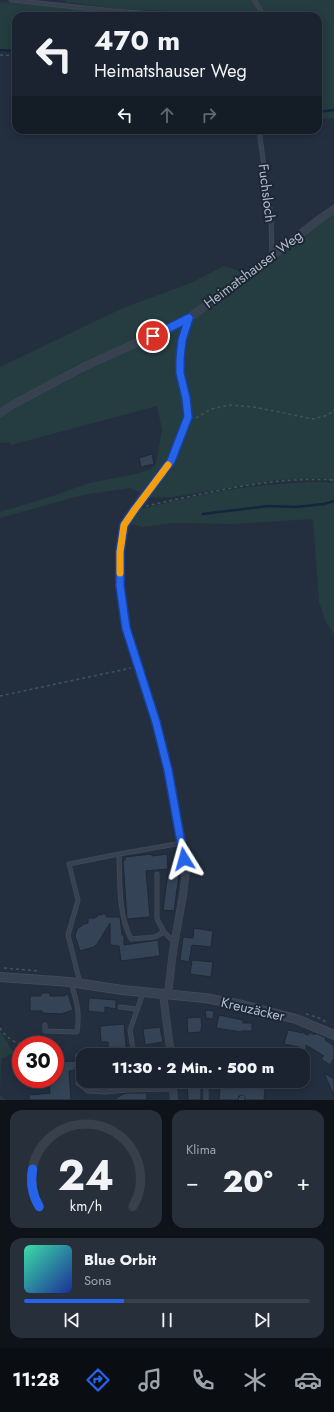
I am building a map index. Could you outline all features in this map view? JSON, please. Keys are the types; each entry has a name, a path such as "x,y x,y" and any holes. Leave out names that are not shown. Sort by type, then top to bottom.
{"street":[{"name":"Heimatshauser Weg","path":"0,413 83,367 189,318 334,209"},
{"path":"170,1048 165,994 183,895 186,870 183,846 156,722 126,628 120,586 120,552 124,525 171,461 188,417 186,398 180,373 180,359 182,340 189,318"},
{"name":"Kreuzäcker","path":"0,977 70,982 122,990 205,998 242,1005 296,1019 334,1035"},
{"path":"173,1089 174,1100"}],"lane":[{"path":"11,0 127,12"},
{"path":"254,0 262,12"},
{"name":"Fuchsloch","path":"260,134 271,217 272,255"},
{"path":"80,984 68,935 78,900 70,864 119,854 183,846"},
{"path":"119,854 122,908 127,930 131,939 155,937 164,932"},
{"path":"158,874 157,919 164,932 174,943"},
{"path":"45,1025 45,1031 77,1032 79,1018 76,1000 70,982"},
{"path":"133,1048 130,1030 143,992"},
{"path":"120,1007 137,1009"},
{"path":"84,1088 88,1091 105,1092 173,1089"},
{"path":"206,1088 206,1100"}],"path":[{"path":"0,55 12,56"},
{"path":"188,417 193,420 211,408 230,405 254,407 313,419 328,415 334,410"},
{"path":"135,509 223,490 280,482 322,479 334,480"},
{"path":"0,696 138,666"},
{"path":"0,1028 4,1035 19,1044 33,1043 45,1031"}],"green space":[{"path":"65,0 251,0 258,12 177,12 117,9 65,2"},
{"path":"256,0 334,0 334,118 322,119 322,12 264,12"},
{"path":"0,2 114,12 12,12 12,50 0,49"},
{"path":"334,213 334,483 325,478 278,480 172,497 137,498 140,492 130,488 71,498 0,518 0,512 50,497 89,483 136,474 151,469 156,464 162,430 157,406 11,445 9,442 0,443 0,415 54,384 177,326 181,327 183,331 180,380 186,378 182,369 184,342 189,328 196,316 321,221"},
{"path":"224,266 239,271 248,272 186,316 165,327 81,363 0,408 0,367 123,308 191,283"},
{"path":"319,482 334,483 334,635 326,622 319,602 313,519 234,524 174,523 142,527 126,524 135,510 211,493 246,487"},
{"path":"0,1031 12,1050 12,1054 1,1059 0,1095"},
{"path":"0,1095 6,1100 0,1100"}],"building":[{"path":"152,454 154,464 141,467 139,458"},
{"path":"152,854 152,856 167,854 168,869 146,871 150,917 127,919 123,861 125,860 125,857"},
{"path":"168,873 179,875 174,911 163,910"},
{"path":"104,913 107,917 120,917 122,935 124,935 124,945 158,940 160,956 121,961 119,946 110,945 110,923 94,947 80,951 75,936 77,929 88,923 88,918 95,918"},
{"path":"194,928 213,931 211,947 192,945 189,962 180,960 183,937 193,938"},
{"path":"192,960 213,962 211,977 190,974"},
{"path":"41,993 50,993 50,996 63,996 68,994 73,1010 61,1014 30,1011 30,996 41,996"},
{"path":"89,998 116,1000 116,1009 105,1007 105,1013 88,1011"},
{"path":"205,1010 214,1011 213,1019 206,1018"},
{"path":"219,1015 243,1020 243,1023 252,1023 252,1031 241,1032 216,1028"},
{"path":"201,1017 201,1032 188,1033 187,1018"},
{"path":"124,1024 126,1048 108,1048 108,1042 101,1042 100,1026"},
{"path":"160,1027 163,1042 145,1045 143,1029"},
{"path":"288,1030 303,1033 304,1030 305,1034 309,1035 308,1032 315,1035 315,1033 326,1038 325,1040 334,1046 334,1058 330,1065 321,1059 324,1056 306,1045 306,1048 299,1048 284,1044"},
{"path":"74,1053 76,1053 76,1067 75,1070 69,1071 71,1100 29,1100 29,1095 50,1093 50,1088 64,1088 64,1062 75,1061"},
{"path":"324,1073 334,1079 334,1096"},
{"path":"187,1088 201,1088 201,1100 188,1100"},
{"path":"220,1088 265,1089 264,1100 245,1100 245,1097 242,1095 239,1096 238,1100 219,1100"},
{"path":"127,1093 147,1093 147,1100 114,1100"}],"waterway":[{"path":"0,50 12,51"},
{"path":"322,112 334,110"},
{"path":"203,514 268,506 296,507 324,504 334,501"}],"slow traffic":[{"path":"120,573 120,552 124,525 168,465"}],"route":[{"path":"153,336 189,318 182,340 180,359 180,373 186,398 188,417 171,461 124,525 120,552 120,586 126,628 156,722 168,770 184,859"}]}
